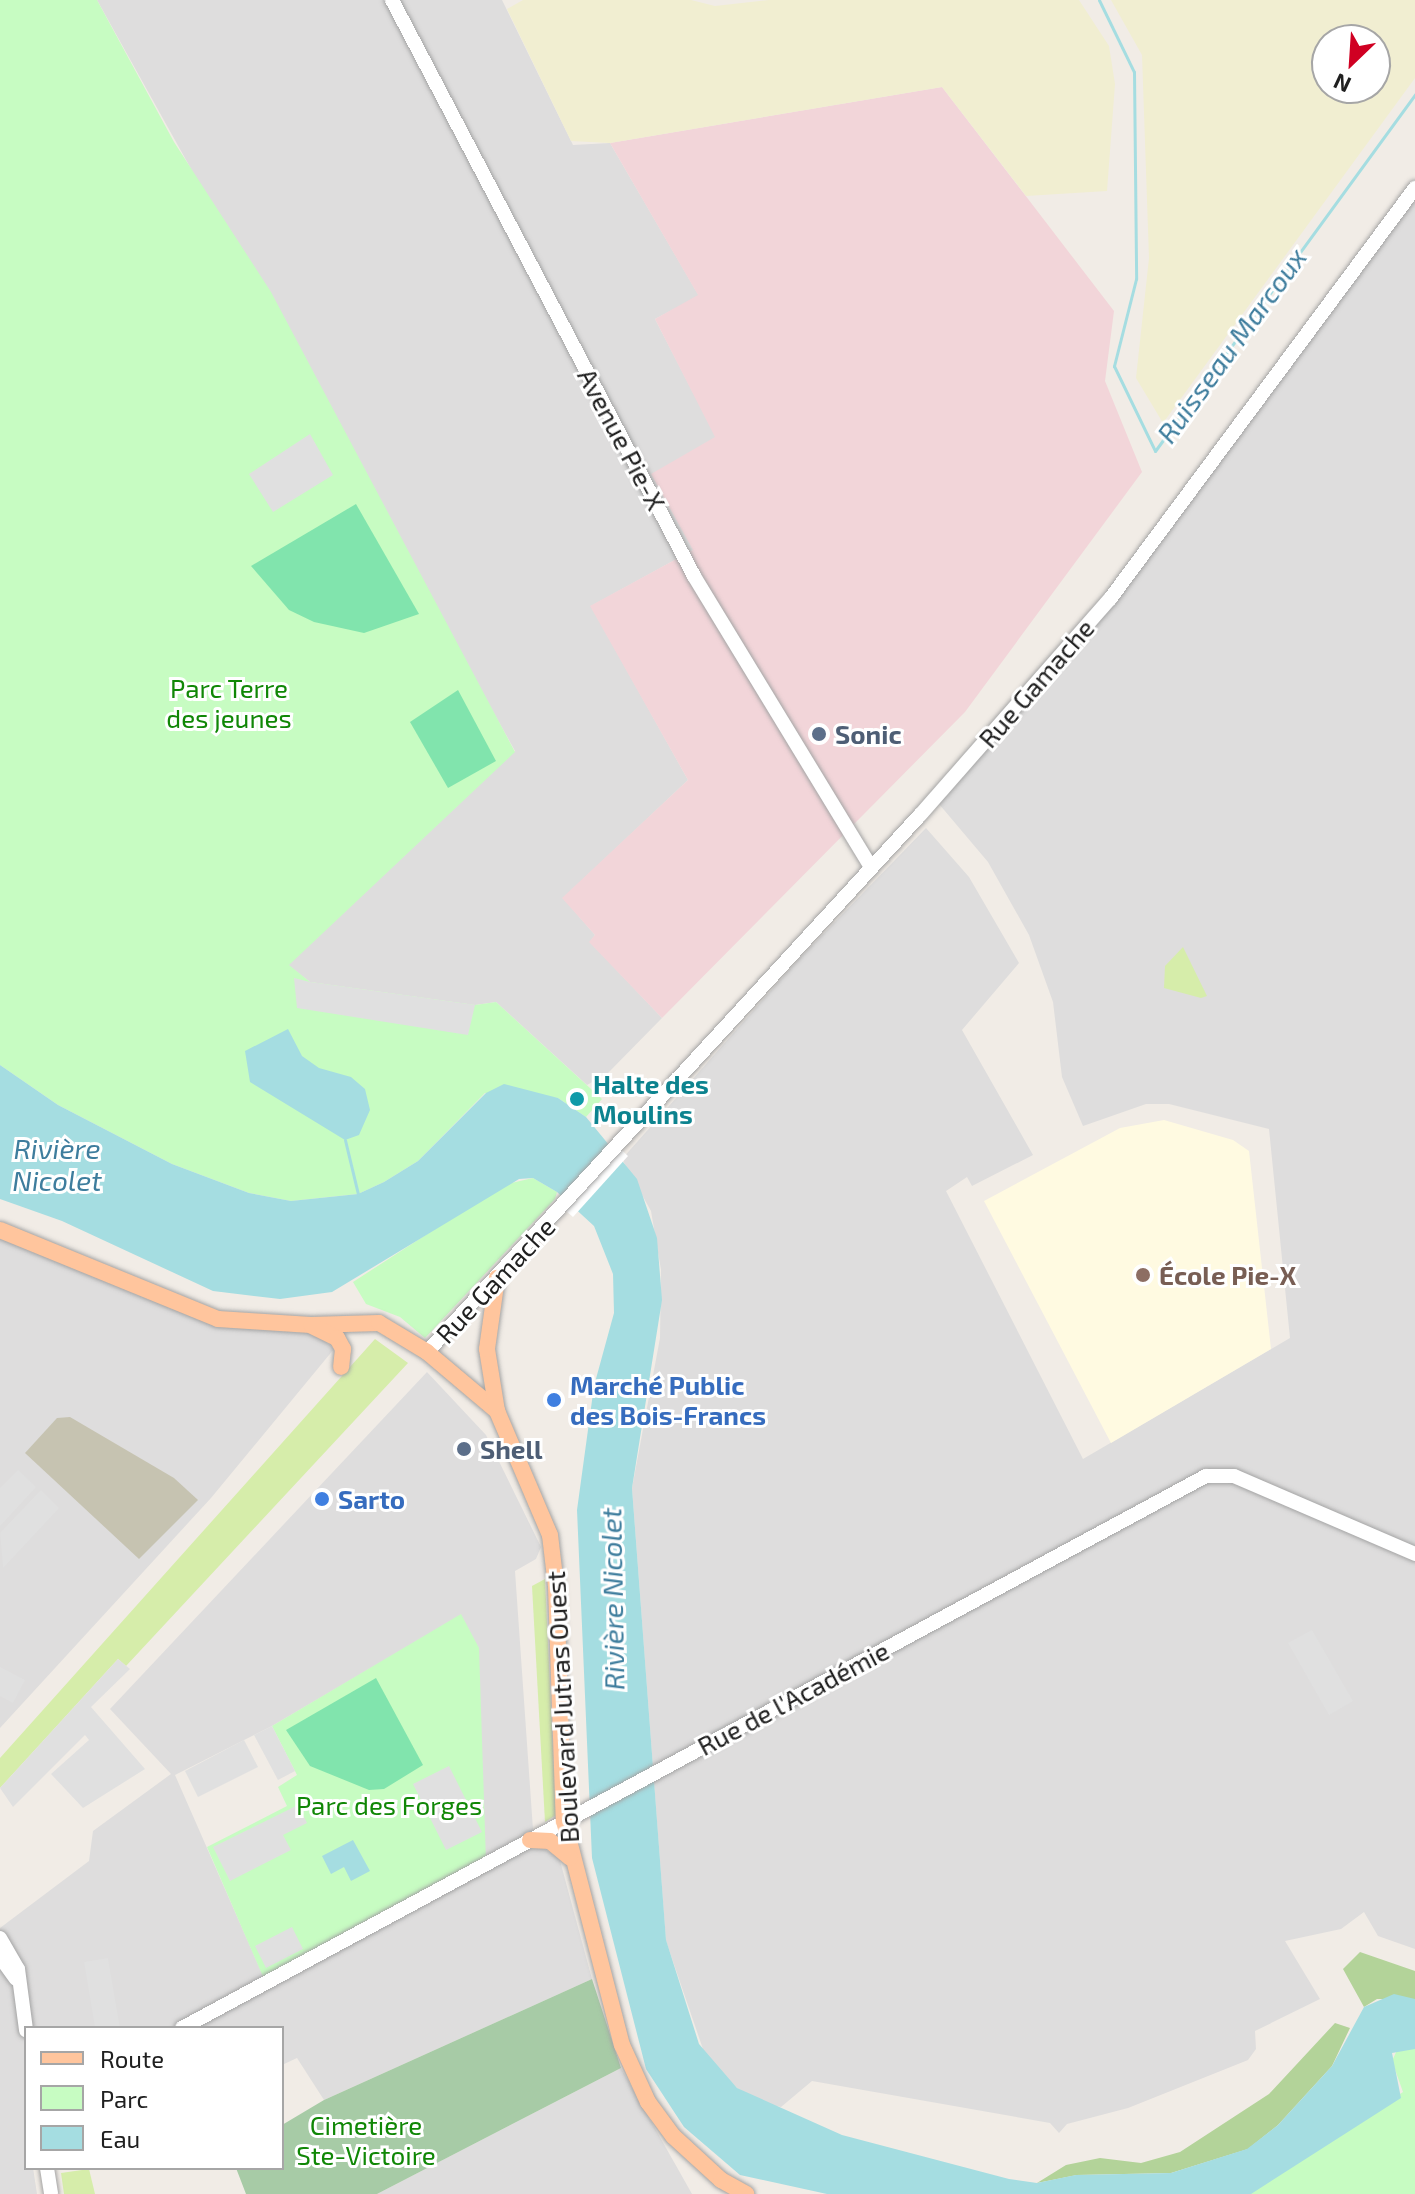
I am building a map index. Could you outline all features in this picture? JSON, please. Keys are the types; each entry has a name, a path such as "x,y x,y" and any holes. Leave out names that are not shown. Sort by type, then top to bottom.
{"main road":[{"name":"Boulevard Jutras Ouest","path":"0,1230 218,1319 311,1325 379,1323 427,1352 497,1411 550,1535 555,1563 564,1821 570,1858 636,2081 684,2148 746,2194"},
{"path":"497,1278 487,1349 497,1411"},
{"path":"311,1325 337,1338 343,1349 341,1367"},
{"path":"530,1840 550,1841 570,1858"}],"street":[{"name":"Avenue Pie-X","path":"392,0 694,576 871,867"},
{"name":"Rue Gamache","path":"427,1352 563,1208 1110,599 1415,188"},
{"name":"Rue de l'Académie","path":"186,2026 1206,1476 1234,1476 1415,1554"},
{"path":"0,1938 22,1985 26,2026"},
{"path":"0,1957 22,1985"},
{"path":"47,2170 51,2194"}],"shaded area":[{"path":"97,0 502,0 573,145 610,143 699,296 655,319 716,437 693,550 591,606 688,780 563,898 595,935 590,942 662,1018 608,1073 587,1085 496,1002 475,1005 310,982 288,965 515,751"},
{"path":"523,0 691,0 715,6 769,0 1079,0 1109,46 1115,84 1107,191 1026,196 942,87 610,143 571,141 507,9"},
{"path":"1111,0 1415,0 1415,78 1163,423 1136,378 1149,258 1142,55"},
{"path":"942,87 1114,311 1105,381 1142,472 965,712 662,1018 589,942 595,935 562,898 688,780 590,606 693,550 651,474 715,437 655,319 698,295 610,143"},
{"path":"1415,200 1415,1949 1378,1936 1364,1912 1341,1929 1285,1941 1320,1999 1255,2031 1256,2049 1248,2060 1128,2108 1067,2124 1059,2133 1050,2123 812,2081 781,2107 763,2103 737,2088 705,2055 666,1941 632,1488 660,1338 661,1270 651,1211 622,1159 799,959 926,828 969,877 1019,963 962,1030 1033,1155 972,1186 967,1177 946,1191 1083,1459 1290,1338 1269,1129 1169,1104 1146,1104 1083,1126 1062,1077 1053,1002 1029,935 988,862 939,804 1116,601"},
{"path":"310,434 333,475 273,512 249,474"},
{"path":"294,978 475,1005 468,1035 297,1008"},
{"name":"École Pie-X","path":"1164,1120 1233,1140 1249,1151 1271,1349 1111,1443 984,1201 1120,1128"},
{"path":"0,1236 221,1325 314,1332 334,1349 211,1498 0,1728"},
{"path":"427,1372 486,1435 541,1547 536,1559 515,1571 534,1844 559,1857 592,1979 324,2100 297,2058 284,2064 284,2026 24,2026 24,2170 33,2170 37,2194 0,2194 0,1928 89,1861 93,1831 171,1774 110,1709","holes":["461,1615 264,1978 175,1775 272,1726"]},
{"path":"70,1417 174,1478 198,1500 139,1559 25,1453 57,1418"},
{"path":"18,1470 36,1487 0,1526 0,1488"},
{"path":"41,1490 59,1508 3,1568 0,1533"},
{"path":"1312,1630 1353,1701 1329,1715 1288,1643"},
{"path":"118,1659 130,1669 91,1707 145,1769 83,1808 51,1774 89,1740 85,1735 13,1807 0,1788"},
{"path":"0,1667 25,1680 13,1703 0,1696"},
{"path":"272,1726 295,1771 278,1780 254,1735"},
{"path":"244,1740 258,1767 198,1797 185,1771"},
{"path":"449,1766 482,1832 446,1850 413,1784"},
{"path":"298,1805 307,1823 283,1835 291,1850 230,1881 213,1847"},
{"path":"292,1927 303,1949 266,1968 255,1946"},
{"path":"108,1958 120,2026 95,2026 84,1962"},
{"path":"621,2068 692,2194 377,2194"}],"green space":[{"name":"Parc Terre des jeunes","path":"0,0 97,0 174,142 271,292 515,752 289,965 310,982 475,1005 496,1002 602,1099 586,1117 558,1098 485,1093 418,1161 384,1182 358,1194 291,1201 249,1193 172,1164 58,1105 0,1065"},
{"path":"356,504 419,614 364,633 314,622 289,610 251,566"},
{"path":"458,690 496,761 448,788 410,722"},
{"path":"1183,947 1207,996 1201,998 1164,988 1165,966"},
{"path":"533,1178 557,1192 555,1199 425,1338 400,1317 366,1304 353,1282 503,1185"},
{"path":"375,1339 408,1363 126,1666 118,1659 0,1788 0,1758"},
{"path":"545,1579 556,1815 545,1822 532,1586"},
{"name":"Parc des Forges","path":"461,1614 479,1648 486,1861 264,1979 207,1847 287,1806 278,1787 297,1775 272,1726"},
{"path":"376,1678 423,1765 384,1789 369,1790 310,1766 286,1730"},
{"path":"1360,1952 1415,1971 1415,1999 1377,1999 1364,2007 1343,1969"},
{"name":"Cimetière Ste-Victoire","path":"592,1979 621,2068 377,2194 246,2194 237,2170 284,2170 284,2124 324,2100"},
{"path":"1335,2023 1350,2028 1332,2066 1278,2125 1248,2149 1171,2173 1077,2175 1037,2183 1066,2165 1100,2158 1141,2163 1180,2152 1269,2094"},
{"path":"1398,2048 1415,2049 1415,2194 1249,2194 1403,2092 1392,2061"},
{"path":"89,2170 95,2194 64,2194 61,2173"}],"water":[{"path":"288,1029 302,1056 319,1068 351,1077 365,1089 370,1110 359,1135 345,1140 250,1082 245,1051"},
{"name":"Rivière Nicolet","path":"0,1065 58,1105 172,1164 249,1193 291,1201 358,1194 384,1182 418,1161 486,1093 504,1084 558,1098 586,1117 637,1179 657,1238 662,1300 632,1488 666,1940 699,2044 737,2088 842,2135 1009,2179 1037,2183 1076,2175 1171,2173 1247,2149 1278,2125 1332,2066 1364,2007 1394,1994 1415,1999 1415,2049 1392,2053 1401,2098 1251,2194 827,2194 740,2175 684,2127 646,2069 592,1858 577,1510 594,1386 614,1313 613,1274 594,1226 557,1192 533,1178 519,1179 332,1292 280,1299 213,1291 62,1221 0,1199"},
{"path":"353,1840 370,1871 351,1881 344,1867 331,1874 322,1856"}],"pier":[{"path":"614,1143 628,1156 573,1217 558,1204"}],"waterway":[{"name":"Ruisseau Marcoux","path":"1099,0 1134,72 1136,279 1114,366 1155,451 1415,94"},
{"path":"345,1140 358,1194"}],"place":[{"name":"Sonic","path":"819,734"},
{"name":"Halte des Moulins","path":"577,1099"},
{"name":"École Pie-X","path":"1143,1275"},
{"name":"Marché Public des Bois-Francs","path":"554,1400"},
{"name":"Shell","path":"464,1449"},
{"name":"Sarto","path":"322,1499"}]}
